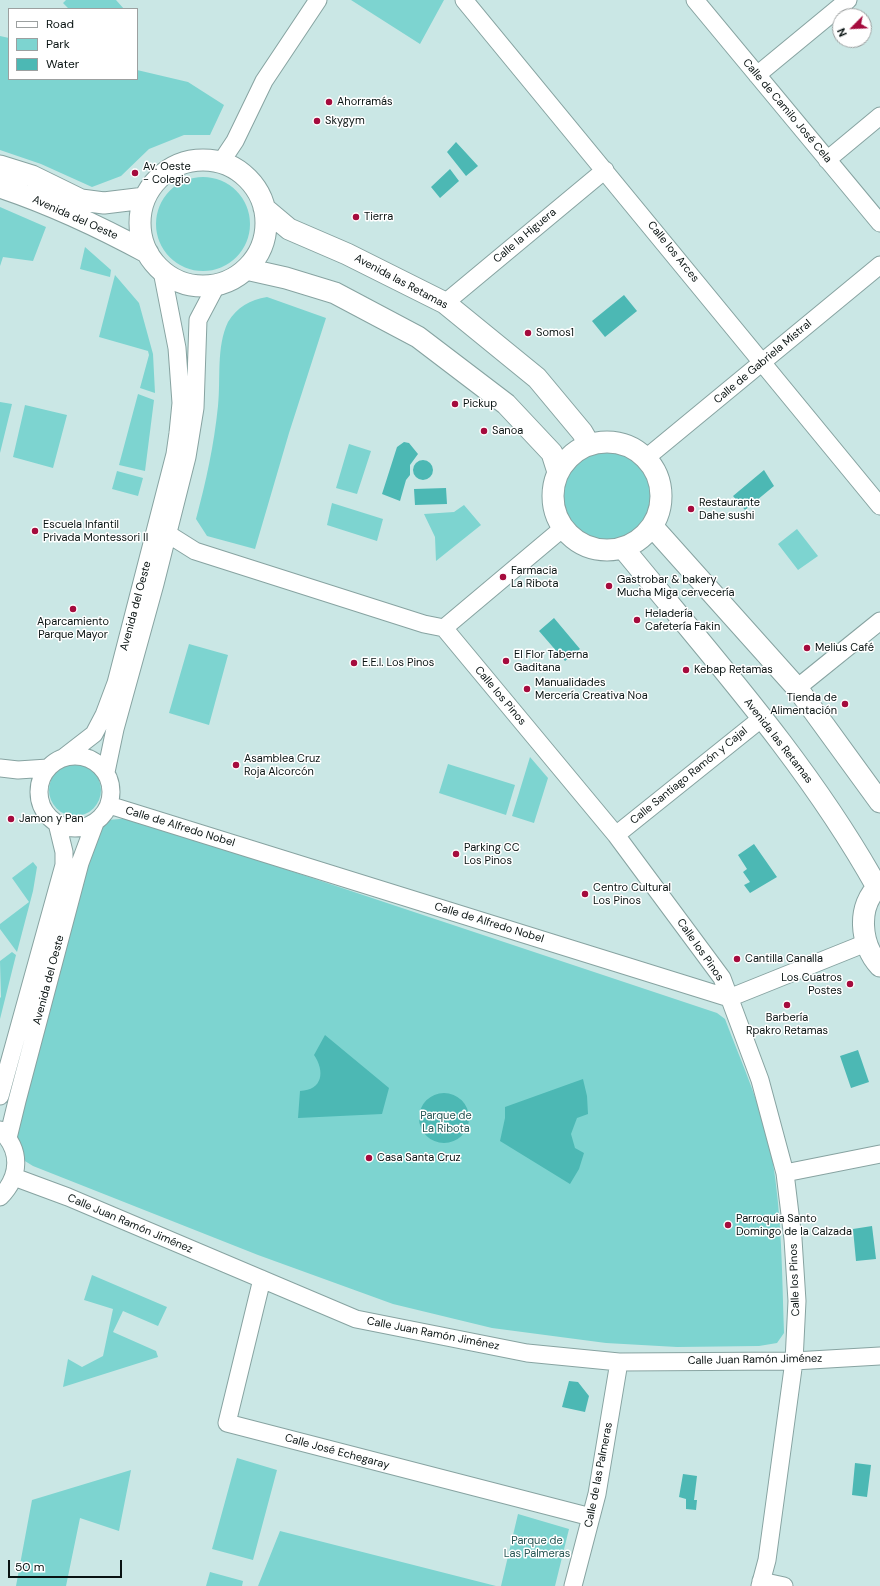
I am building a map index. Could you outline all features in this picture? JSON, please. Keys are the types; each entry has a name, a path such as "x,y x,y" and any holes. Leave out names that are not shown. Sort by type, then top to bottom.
{"street":[{"path":"221,162 235,140 264,81 318,0"},
{"name":"Calle los Arces","path":"464,0 764,362 880,506"},
{"name":"Calle de Camilo José Cela","path":"695,0 880,223"},
{"path":"757,75 848,0"},
{"path":"827,160 880,116"},
{"path":"203,159 221,162 241,172 256,188 264,208 266,225 264,241 257,256 246,269 228,281 198,286 179,281 162,271 148,253 141,235 140,216 145,198 154,183 168,170 185,162 203,159"},
{"name":"Avenida del Oeste","path":"0,166 32,176 81,200 104,203 145,198"},
{"name":"Calle la Higuera","path":"445,303 605,170"},
{"name":"Avenida del Oeste","path":"0,187 28,197 85,222 148,253"},
{"name":"Avenida las Retamas","path":"264,208 288,229 347,254 445,303 537,378 582,432 589,444"},
{"name":"Calle de Gabriela Mistral","path":"646,458 764,362 880,264"},
{"path":"246,269 286,278 335,293 418,337 506,404 552,453 558,472"},
{"name":"Avenida del Oeste","path":"63,758 94,734 104,715 116,683 175,454 181,403 179,366 177,348 162,271"},
{"name":"Avenida del Oeste","path":"106,772 115,730 187,458 195,408 198,320 217,284"},
{"path":"609,441 629,446 646,458 656,473 661,491 660,509 652,526 640,540 623,548 609,550 596,549 584,545 572,538 563,528 556,515 553,501 554,486 558,472 571,455 589,444 609,441"},
{"path":"652,526 798,688 880,802"},
{"path":"168,534 195,551 424,624 444,628 563,528"},
{"name":"Avenida las Retamas","path":"623,548 762,718 808,779 879,886"},
{"path":"798,688 880,621"},
{"name":"Calle los Pinos","path":"444,628 616,835 722,978 760,1080 773,1121 785,1173 793,1239 797,1301 794,1361 767,1560 761,1583"},
{"name":"Calle Santiago Ramón y Cajal","path":"616,835 762,718"},
{"path":"72,755 90,758 98,763 106,772 110,781 112,793 109,805 103,815 95,823 86,827 76,828 57,823 49,817 39,798 39,787 42,777 48,768 63,758 72,755"},
{"path":"0,768 18,770 48,768"},
{"path":"0,773 39,787"},
{"name":"Calle de Alfredo Nobel","path":"109,805 729,998"},
{"name":"Avenida del Oeste","path":"0,1096 64,865 64,852 57,823"},
{"name":"Avenida del Oeste","path":"4,1134 80,863 95,823"},
{"path":"879,886 867,904 863,924 866,943 873,959 880,966"},
{"path":"729,998 866,943"},
{"path":"0,1197 8,1188 14,1177 17,1164 15,1150 4,1134"},
{"path":"785,1173 880,1154"},
{"name":"Calle Juan Ramón Jiménez","path":"14,1177 68,1197 356,1319 527,1352 619,1362 794,1361 880,1356"},
{"name":"Calle José Echegaray","path":"262,1279 227,1423 591,1517"},
{"name":"Calle de las Palmeras","path":"573,1586 597,1494 619,1362"},
{"path":"761,1583 784,1586"}],"green space":[{"path":"66,0 116,0 123,8 68,8 63,3"},
{"path":"351,0 444,0 420,44"},
{"path":"0,36 8,38 8,80 138,80 138,70 188,82 224,105 210,135 184,135 149,149 121,176 92,187 41,164 0,150"},
{"path":"203,177 221,180 236,191 247,206 250,224 247,242 236,257 221,268 203,271 185,268 170,257 159,242 156,224 159,206 170,191 185,180"},
{"path":"0,207 46,227 33,261 3,257 0,266"},
{"path":"85,247 111,270 110,277 80,269"},
{"path":"115,275 139,303 153,354 155,393 140,388 149,355 148,351 99,337"},
{"path":"267,297 326,318 289,433 255,549 207,536 196,519 212,449 219,396 220,352 224,332 228,322 240,308 250,302"},
{"path":"138,394 154,400 145,471 119,465"},
{"path":"0,402 12,404 0,453"},
{"path":"25,405 67,415 53,468 13,457"},
{"path":"349,444 371,451 357,494 336,488"},
{"path":"608,451 617,452 633,459 645,471 652,487 652,505 645,521 633,533 617,540 608,541 599,540 583,533 571,521 564,505 563,496 564,487 571,471 583,459 599,452"},
{"path":"117,471 143,478 138,496 112,489"},
{"path":"332,503 383,519 377,541 327,525"},
{"path":"464,505 481,525 436,561 435,537 424,514 454,512"},
{"path":"797,529 818,556 798,570 778,544"},
{"path":"189,644 228,655 209,725 169,713"},
{"path":"530,757 548,778 534,823 512,816"},
{"path":"75,764 89,768 97,776 101,790 97,804 89,812 75,816 61,812 53,804 49,790 53,776 61,768"},
{"path":"448,764 515,785 506,815 439,793"},
{"name":"Parque de La Ribota","path":"132,818 717,1013 725,1019 758,1105 772,1157 780,1223 784,1333 777,1343 759,1346 677,1347 606,1343 492,1328 393,1304 258,1255 33,1166 20,1158 14,1140 95,832 108,820"},
{"path":"33,862 37,867 33,891 17,952 0,929 0,924 29,902 12,878"},
{"path":"12,952 16,955 0,1019 0,961"},
{"path":"92,1275 167,1307 158,1326 123,1311 113,1332 156,1351 158,1357 63,1387 68,1359 82,1367 103,1356 113,1309 84,1300"},
{"path":"237,1458 277,1470 253,1560 212,1549"},
{"path":"131,1470 119,1531 80,1518 66,1586 16,1586 32,1500"},
{"name":"Parque de Las Palmeras","path":"518,1514 569,1529 555,1586 501,1586"},
{"path":"280,1531 496,1586 258,1586"},
{"path":"210,1572 243,1581 242,1586 206,1586"}],"water":[{"path":"456,142 478,166 466,176 447,152"},
{"path":"450,169 459,181 440,198 431,187"},
{"path":"624,295 637,311 605,337 592,321"},
{"path":"404,442 409,443 418,454 410,465 410,475 406,480 400,501 382,494 397,447"},
{"path":"419,460 427,460 433,466 433,474 427,480 419,480 413,474 413,466"},
{"path":"764,470 774,486 745,510 733,496"},
{"path":"446,488 447,504 415,505 414,489"},
{"path":"554,618 580,649 565,661 539,631"},
{"path":"754,844 777,877 750,893 744,885 750,882 743,872 747,869 738,855"},
{"path":"325,1035 389,1088 382,1114 298,1118 300,1091 308,1090 313,1087 320,1079 320,1067 314,1055"},
{"path":"858,1050 869,1082 851,1088 840,1056"},
{"path":"583,1079 587,1096 588,1114 577,1118 571,1134 575,1148 584,1153 579,1169 570,1184 500,1141 505,1118 505,1107"},
{"path":"444,1093 453,1095 462,1100 467,1109 469,1118 467,1127 462,1136 453,1141 444,1143 435,1141 426,1136 421,1127 419,1118 421,1109 426,1100 435,1095"},
{"path":"872,1226 876,1259 856,1261 853,1229"},
{"path":"569,1381 578,1382 589,1396 585,1412 562,1407"},
{"path":"855,1463 871,1465 867,1497 852,1495"},
{"path":"683,1474 697,1476 694,1500 697,1500 696,1510 686,1509 686,1499 679,1497"}],"place":[{"name":"Ahorramás","path":"329,102"},
{"name":"Skygym","path":"317,121"},
{"name":"Av. Oeste - Colegio","path":"135,173"},
{"name":"Tierra","path":"356,217"},
{"name":"Somos1","path":"528,333"},
{"name":"Pickup","path":"455,404"},
{"name":"Sanoa","path":"484,431"},
{"name":"Restaurante Dahe sushi","path":"691,509"},
{"name":"Escuela Infantil Privada Montessori II","path":"35,531"},
{"name":"Farmacia La Ribota","path":"503,577"},
{"name":"Gastrobar & bakery Mucha Miga cervecería","path":"609,586"},
{"name":"Aparcamiento Parque Mayor","path":"73,609"},
{"name":"Heladería Cafetería Fakin","path":"637,620"},
{"name":"Melius Café","path":"807,648"},
{"name":"El Flor Taberna Gaditana","path":"506,661"},
{"name":"E.E.I. Los Pinos","path":"354,663"},
{"name":"Kebap Retamas","path":"686,670"},
{"name":"Manualidades Mercería Creativa Noa","path":"527,689"},
{"name":"Tienda de Alimentación","path":"845,704"},
{"name":"Asamblea Cruz Roja Alcorcón","path":"236,765"},
{"name":"Jamon y Pan","path":"11,819"},
{"name":"Parking CC Los Pinos","path":"456,854"},
{"name":"Centro Cultural Los Pinos","path":"585,894"},
{"name":"Cantilla Canalla","path":"737,959"},
{"name":"Los Cuatros Postes","path":"850,984"},
{"name":"Barbería Rpakro Retamas","path":"787,1005"},
{"name":"Casa Santa Cruz","path":"369,1158"},
{"name":"Parroquia Santo Domingo de la Calzada","path":"728,1225"}]}
